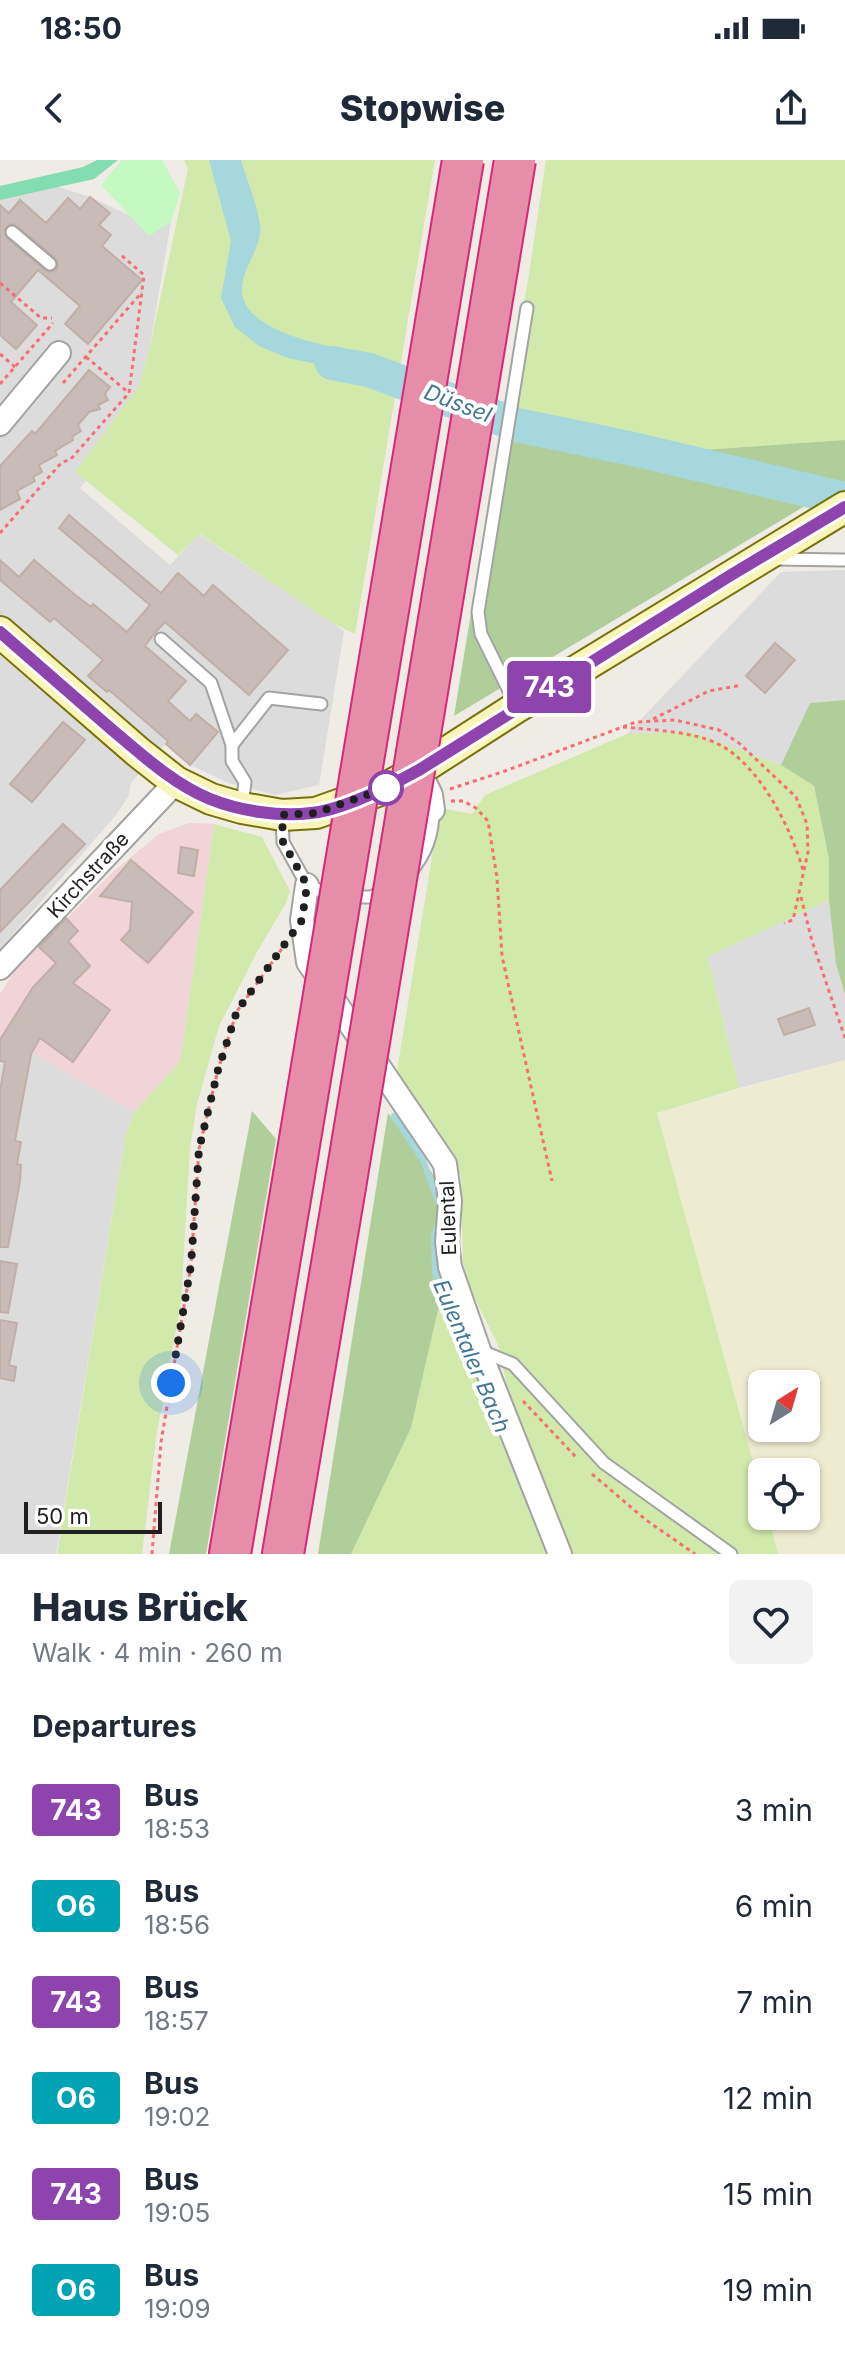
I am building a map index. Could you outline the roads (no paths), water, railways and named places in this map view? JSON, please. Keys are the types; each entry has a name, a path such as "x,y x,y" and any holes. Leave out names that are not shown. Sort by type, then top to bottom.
{"highway":[{"path":"230,1554 463,160"},
{"path":"283,1554 515,160"}],"main road":[{"path":"0,632 176,782 211,799 242,808 282,815 316,813 386,788 429,794 517,707 833,514"}],"street":[{"path":"0,424 59,353"},
{"name":"Kirchstraße","path":"0,968 176,782"},
{"name":"Eulental","path":"307,885 302,920 308,962 445,1164 450,1201 447,1242 450,1267 479,1350 560,1554"}],"lane":[{"path":"12,232 50,264"},
{"path":"517,707 481,634 478,612 527,308"},
{"path":"758,558 845,560"},
{"path":"161,639 211,683 232,745 232,761 245,782 242,808"},
{"path":"232,745 269,698 321,704"},
{"path":"282,815 283,842 307,885 334,897 371,897 404,880 422,857 433,834 429,794"},
{"path":"479,1350 513,1364 604,1463 731,1554"}],"water":[{"path":"209,160 241,160 257,209 260,233 242,289 246,305 257,318 295,337 375,354 377,377 288,358 259,346 235,327 221,298 231,241"}],"waterway":[{"name":"Düssel","path":"332,363 369,370 517,425 845,499"},
{"name":"Eulentaler Bach","path":"394,1116 423,1160 442,1212 434,1236 435,1274 456,1313"}]}
